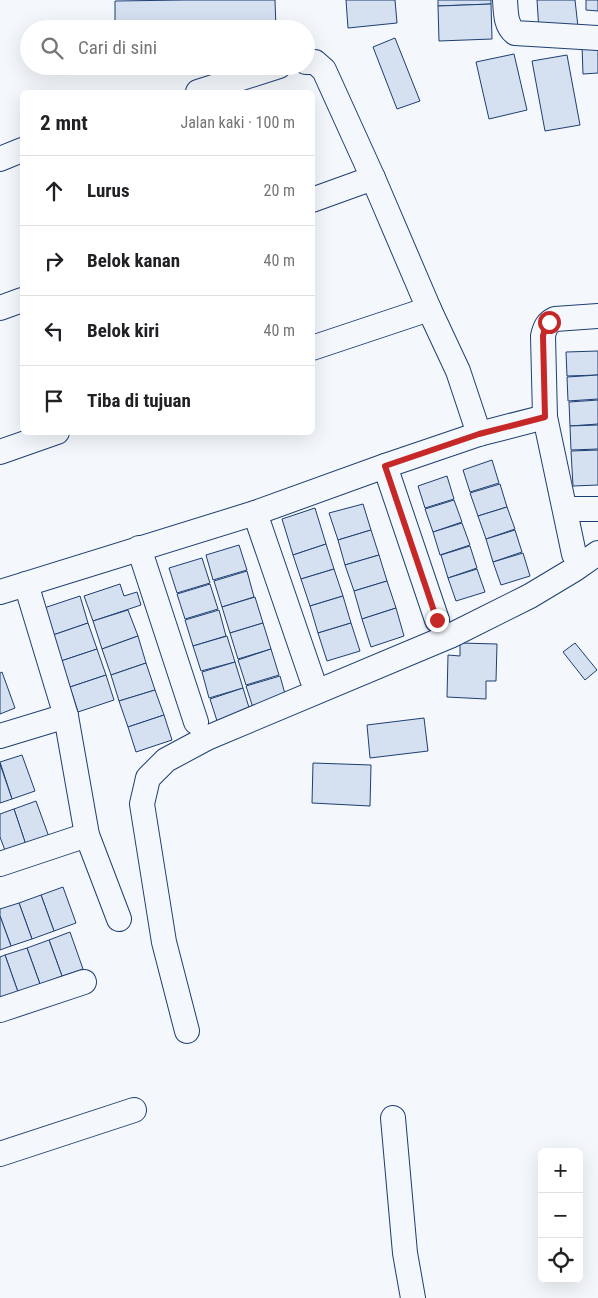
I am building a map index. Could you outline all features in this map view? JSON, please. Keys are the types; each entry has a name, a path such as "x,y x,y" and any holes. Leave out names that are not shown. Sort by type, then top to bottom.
{"street":[{"path":"505,0 507,24 515,33 598,38"},
{"path":"315,62 324,70 373,178 458,372 479,434"},
{"path":"204,90 250,75"},
{"path":"0,159 20,151"},
{"path":"315,199 373,178"},
{"path":"0,308 20,301"},
{"path":"315,347 429,309"},
{"path":"574,554 545,417 543,336 549,322 555,319 598,316"},
{"path":"0,592 255,513 479,434 545,417"},
{"path":"0,452 48,435"},
{"path":"385,466 437,620"},
{"path":"565,509 598,508"},
{"path":"255,513 312,679"},
{"path":"139,548 196,722"},
{"path":"187,1031 164,942 142,804 148,778 166,760 207,738 450,636 530,596 598,553"},
{"path":"26,584 66,716 87,835 119,919"},
{"path":"0,736 66,716"},
{"path":"0,864 87,835"},
{"path":"0,1010 84,982"},
{"path":"0,1154 134,1110"},
{"path":"393,1118 405,1253 413,1298"}],"building":[{"path":"275,0 276,20 115,20 115,1"},
{"path":"346,0 395,0 397,23 348,28"},
{"path":"438,0 491,0 491,4 438,6"},
{"path":"537,0 575,0 578,27 539,31"},
{"path":"586,0 598,0 598,11 586,10"},
{"path":"491,4 492,39 439,41 438,6"},
{"path":"395,38 420,101 397,109 373,47"},
{"path":"598,44 598,73 583,74 582,45"},
{"path":"514,54 527,110 489,119 476,62"},
{"path":"567,55 580,125 545,131 532,61"},
{"path":"598,351 598,375 567,376 566,352"},
{"path":"598,375 598,399 568,401 567,377"},
{"path":"598,400 598,424 570,426 569,402"},
{"path":"598,425 598,449 571,450 570,426"},
{"path":"598,450 598,485 573,486 571,451"},
{"path":"492,460 499,483 470,492 463,470"},
{"path":"447,476 454,499 425,508 418,486"},
{"path":"500,484 507,507 478,516 470,493"},
{"path":"454,500 462,522 433,532 425,509"},
{"path":"363,504 371,530 338,540 329,513"},
{"path":"507,507 515,529 486,539 478,516"},
{"path":"315,508 326,544 293,555 282,519"},
{"path":"462,523 470,545 440,555 433,532"},
{"path":"371,530 379,555 345,565 338,540"},
{"path":"515,530 522,552 493,562 486,539"},
{"path":"326,544 334,569 301,579 293,555"},
{"path":"239,545 247,570 213,580 206,555"},
{"path":"470,546 477,568 448,578 441,555"},
{"path":"523,553 530,576 501,585 493,562"},
{"path":"379,555 387,581 354,591 345,565"},
{"path":"202,558 210,583 177,593 169,568"},
{"path":"334,569 343,596 310,606 301,579"},
{"path":"477,569 485,592 456,601 448,578"},
{"path":"247,571 254,597 222,607 214,581"},
{"path":"387,581 396,608 362,619 354,591"},
{"path":"120,584 124,596 137,592 141,605 93,621 84,596"},
{"path":"210,584 218,609 185,619 177,594"},
{"path":"80,596 88,623 53,635 44,608"},
{"path":"343,596 351,623 318,633 310,606"},
{"path":"255,597 263,623 230,633 222,607"},
{"path":"396,608 404,636 371,647 362,619"},
{"path":"128,610 138,636 102,649 93,621"},
{"path":"219,610 226,636 193,646 185,620"},
{"path":"88,623 97,649 61,661 53,635"},
{"path":"263,623 271,649 238,659 230,633"},
{"path":"351,623 360,651 327,661 318,633"},
{"path":"138,636 146,663 111,675 102,649"},
{"path":"227,636 235,662 201,671 193,646"},
{"path":"460,643 497,644 496,681 486,681 486,699 447,697 448,655 460,656"},
{"path":"575,643 597,670 585,680 563,652"},
{"path":"97,649 106,675 70,687 61,661"},
{"path":"271,649 279,675 246,685 238,660"},
{"path":"235,662 243,688 209,698 202,672"},
{"path":"146,663 155,690 119,701 111,675"},
{"path":"2,672 15,708 0,714 0,673"},
{"path":"106,675 114,700 78,712 70,687"},
{"path":"280,676 287,701 254,711 246,686"},
{"path":"243,688 251,714 218,724 210,699"},
{"path":"155,690 164,715 128,727 119,701"},
{"path":"164,715 172,740 136,752 128,727"},
{"path":"424,718 428,751 370,758 367,725"},
{"path":"22,755 35,791 12,799 0,762"},
{"path":"313,763 371,765 370,806 312,803"},
{"path":"0,764 12,799 0,803"},
{"path":"36,801 49,837 26,845 14,809"},
{"path":"14,809 26,845 6,853 0,837 0,814"},
{"path":"63,887 76,923 54,931 41,895"},
{"path":"41,895 54,931 32,939 19,903"},
{"path":"19,903 32,939 11,946 0,916 0,909"},
{"path":"0,916 11,946 0,950"},
{"path":"70,932 83,969 62,976 49,940"},
{"path":"49,940 62,976 40,984 27,948"},
{"path":"27,948 40,984 18,992 5,955"},
{"path":"5,955 18,992 0,998 0,957"}],"route":[{"path":"437,620 385,466 479,434 545,417 543,336 549,322"}]}
